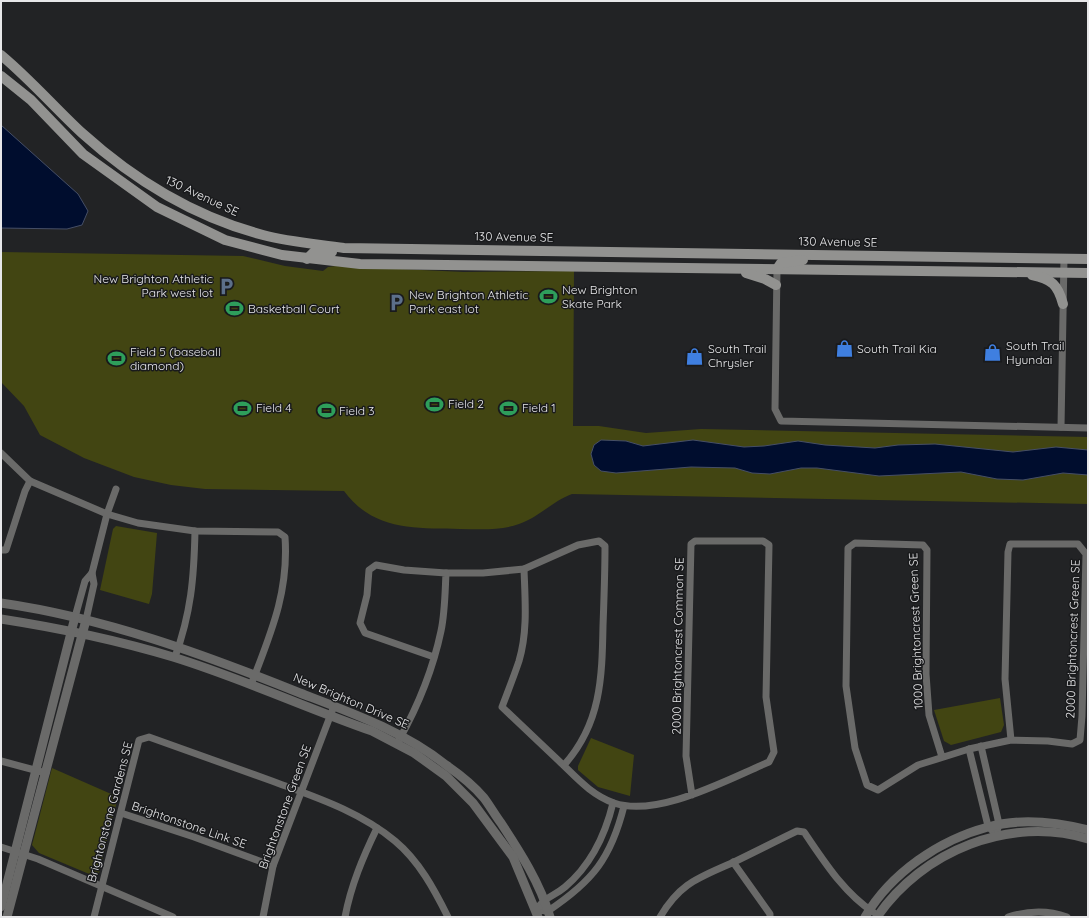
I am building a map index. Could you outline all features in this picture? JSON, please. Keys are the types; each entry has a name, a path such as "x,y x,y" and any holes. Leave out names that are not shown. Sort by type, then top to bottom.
{"main road":[{"name":"130 Avenue SE","path":"1,55 82,133 116,162 153,188 214,218 263,235 283,239 344,248 1088,259"},
{"path":"1,76 31,100 83,154 157,207 226,240 282,255 360,264 730,268 777,270 1088,272"},
{"path":"283,239 298,248 307,259"},
{"path":"307,259 314,252 322,251 384,254 420,249"},
{"path":"744,253 768,262 777,270"},
{"path":"777,270 781,263 792,261 866,259 900,256"},
{"path":"730,268 765,279 776,285"},
{"path":"1012,272 1042,277 1049,280 1060,291 1063,304"}],"street":[{"path":"1061,427 1064,258"},
{"path":"777,270 775,409 781,421 1088,428"},
{"path":"1,453 30,481 107,514 138,523 195,531 278,532 285,537 286,554 283,593 274,626 251,685"},
{"path":"1,550 6,550 25,491 30,481"},
{"path":"1,907 46,773 86,620 94,584 92,573 107,514 116,489"},
{"path":"175,657 185,629 190,603 194,569 195,531"},
{"path":"434,657 365,632 360,623 367,595 369,570 376,565 404,570 446,573 483,573 524,569 578,545 599,541 605,546 601,683 588,730 576,751 564,765"},
{"name":"2000 Brightoncrest Common SE","path":"524,569 526,612 523,640 519,660 502,707 564,765 578,781 613,803 624,806 653,805 692,794 769,762 774,752 766,697 769,545 763,541 695,541 691,544 686,756 692,794"},
{"name":"1000 Brightoncrest Green SE","path":"942,757 929,716 926,674 927,550 923,545 855,543 848,548 846,686 855,748 867,785 878,790 918,765 942,757 969,748"},
{"name":"2000 Brightoncrest Green SE","path":"969,748 1011,740 1048,741 1072,744 1080,740 1082,716 1086,554 1078,544 1010,544 1008,552 1005,679 1011,740"},
{"path":"7,917 36,770 85,581 92,573"},
{"path":"400,739 428,676 434,657 441,630 446,573"},
{"name":"New Brighton Drive SE","path":"1,603 75,617 136,633 255,675 376,723 400,739 447,765 484,798 528,865 549,914"},
{"name":"New Brighton Drive SE","path":"1,619 82,634 132,645 175,657 330,716 400,739 446,776 473,803 513,858 537,913"},
{"name":"Brightonstone Green SE","path":"262,917 273,866 334,706"},
{"name":"Brightonstone Gardens SE","path":"94,917 139,740 149,736 302,792"},
{"path":"981,746 999,824 996,836"},
{"path":"969,748 988,826 996,836"},
{"path":"1,761 46,773"},
{"path":"302,792 335,804 377,828 396,841 419,866 435,889 448,917"},
{"path":"613,803 607,827 599,846 583,869 562,890 543,900 537,913 549,914 579,889 594,873 609,852 618,832 624,806"},
{"name":"Brightonstone Link SE","path":"121,812 273,866"},
{"path":"867,913 881,894 896,878 925,856 954,839 988,826 1041,822 1088,830"},
{"path":"345,917 349,894 377,828"},
{"path":"660,917 666,906 683,888 698,877 733,862 797,830 804,832 841,884 867,913 877,916 902,886 931,864 964,846 996,836 1041,832 1088,839"},
{"path":"1,847 20,853 173,917"},
{"path":"733,862 770,914 770,917"},
{"path":"1008,917 1023,913 1042,912 1067,917"}],"green space":[{"path":"1,252 243,256 285,266 323,271 328,267 336,266 464,272 574,271 573,426 599,426 646,433 701,429 1088,437 1088,504 572,494 526,521 505,528 427,528 396,525 368,514 344,491 205,489 171,485 134,477 84,458 40,435 24,406 1,382"},
{"path":"116,526 157,533 152,594 149,604 100,590 113,529"},
{"path":"1000,698 1004,725 1001,732 951,745 944,741 934,710"},
{"path":"591,738 634,755 630,796 598,787 578,770 578,766"},
{"path":"52,768 118,797 99,873 94,876 39,853 32,845"}],"water":[{"path":"1,125 78,194 88,211 82,225 67,229 1,228"},
{"path":"601,440 626,441 643,446 693,440 744,447 764,446 798,441 825,445 875,448 898,445 935,444 1013,452 1056,447 1088,450 1088,475 1063,473 1023,480 997,479 961,472 879,476 817,468 801,468 770,474 752,473 735,468 691,467 616,473 601,471 594,465 591,454 594,445"}],"place":[{"name":"New Brighton Athletic Park west lot","path":"226,286"},
{"name":"New Brighton Skate Park","path":"549,297"},
{"name":"New Brighton Athletic Park east lot","path":"396,302"},
{"name":"Basketball Court","path":"235,309"},
{"name":"South Trail Kia","path":"844,349"},
{"name":"South Trail Hyundai","path":"993,353"},
{"name":"South Trail Chrysler","path":"695,356"},
{"name":"Field 5 (baseball diamond)","path":"117,359"},
{"name":"Field 2","path":"435,404"},
{"name":"Field 4","path":"243,408"},
{"name":"Field 1","path":"509,408"},
{"name":"Field 3","path":"326,411"}]}
